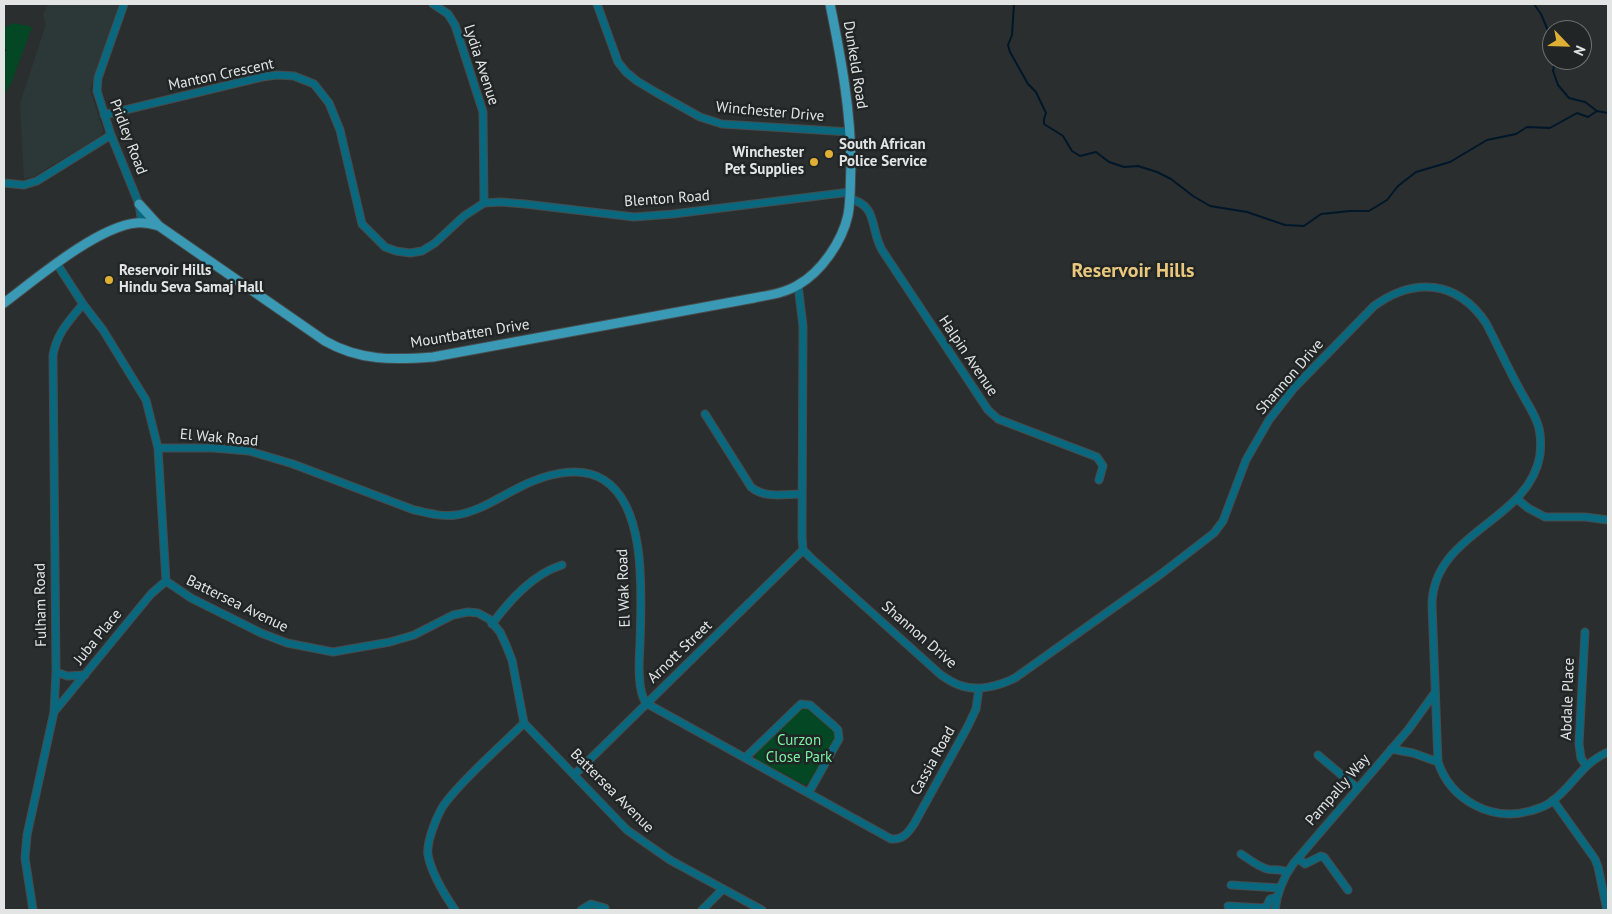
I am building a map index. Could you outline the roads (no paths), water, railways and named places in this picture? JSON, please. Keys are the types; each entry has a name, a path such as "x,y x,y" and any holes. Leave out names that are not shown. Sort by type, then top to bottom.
{"main road":[{"name":"Dunkeld Road","path":"830,4 848,104 850,132"},
{"name":"Mountbatten Drive","path":"4,303 94,239 131,224 142,223 159,226 325,341 354,354 382,359 433,357 774,295 798,285 821,265 836,245 847,217 850,195 850,132"},
{"path":"139,204 159,226"}],"street":[{"name":"Pridley Road","path":"124,4 98,78 97,91 111,135 139,204 142,223"},
{"name":"Lydia Avenue","path":"434,4 448,14 455,25 482,112 484,203"},
{"name":"Winchester Drive","path":"597,4 618,62 626,72 650,89 700,117 722,124 850,132"},
{"name":"Manton Crescent","path":"104,115 262,77 294,76 314,84 329,103 340,130 362,224 385,247 410,253 422,251 435,243 464,216 484,203"},
{"path":"4,183 24,184 37,181 111,135"},
{"name":"Blenton Road","path":"484,203 526,204 634,217 850,195"},
{"name":"Halpin Avenue","path":"850,195 869,210 876,237 882,250 988,410 998,419 1097,457 1103,466 1099,480"},
{"name":"Battersea Avenue","path":"57,264 83,304 103,330 146,400 158,448 166,581 191,598 262,633 287,643 333,652 390,642 414,635 453,615 468,612 489,619 500,632 512,660 524,723 628,830 670,860 762,910"},
{"path":"798,285 803,326 803,550"},
{"name":"Shannon Drive","path":"803,550 941,676 960,686 979,688 998,685 1015,678 1153,580 1214,533 1225,517 1238,477 1250,451 1274,412 1294,388 1369,311 1389,296 1404,290 1433,287 1456,294 1471,304 1486,323 1532,410 1539,432 1540,452 1537,466 1530,482 1517,499 1459,546 1444,564 1433,589 1434,694 1438,762 1441,771 1454,790 1469,802 1488,811 1504,814 1523,813 1544,806 1554,800 1586,766 1608,752"},
{"name":"Fulham Road","path":"33,910 25,851 54,712 56,672 53,355 55,342 61,331 83,304"},
{"path":"705,414 752,487 758,492 766,495 802,494"},
{"name":"El Wak Road","path":"158,448 212,448 249,451 293,464 414,510 435,515 456,515 476,510 520,486 553,475 576,471 594,475 605,480 619,493 630,514 639,549 639,665 643,698 646,704"},
{"path":"1517,499 1528,508 1545,517 1585,517 1608,520"},
{"name":"Arnott Street","path":"575,774 803,550"},
{"path":"492,624 521,590 548,571 562,565"},
{"name":"Juba Place","path":"54,712 151,594 166,581"},
{"name":"Abdale Place","path":"1585,632 1579,744 1581,758 1586,766"},
{"path":"56,672 67,676 84,676"},
{"name":"Cassia Road","path":"809,792 885,837 898,839 905,836 914,824 968,726 976,709 979,688"},
{"name":"Pampally Way","path":"1276,910 1280,888 1287,872 1408,730 1434,694"},
{"path":"646,704 745,758 809,792 838,739 838,730 810,705 801,704 745,758"},
{"path":"455,910 442,890 428,853 431,836 438,816 445,802 524,723"},
{"path":"1391,749 1413,753 1438,762"},
{"path":"1318,755 1357,788"},
{"path":"1554,800 1595,859 1607,910"},
{"path":"1241,854 1263,868 1279,869 1287,872"},
{"path":"1298,858 1305,864 1321,856 1324,857 1348,890"},
{"path":"1231,885 1280,888"},
{"path":"702,910 723,889"},
{"path":"1228,906 1263,908 1267,906 1271,898 1278,897"},
{"path":"582,910 591,904 605,908"}],"waterway":[{"path":"1014,4 1012,35 1008,45 1010,52 1028,84 1036,92 1046,113 1044,124 1063,136 1072,151 1080,156 1096,152 1109,162 1124,167 1138,166 1157,172 1171,179 1210,206 1247,212 1285,225 1304,226 1321,214 1369,211 1387,200 1398,186 1416,172 1450,162 1487,140 1516,134 1527,127 1550,128 1577,113 1588,117 1597,111"},
{"path":"1534,4 1544,20"},
{"path":"1553,70 1558,85 1569,98 1585,102 1597,111 1608,113"}],"place":[{"name":"South African Police Service","path":"829,154"},
{"name":"Winchester Pet Supplies","path":"814,162"},
{"name":"Reservoir Hills Hindu Seva Samaj Hall","path":"109,280"}],"district":[{"name":"Reservoir Hills","path":"1133,271"}],"park label":[{"name":"Curzon Close Park","path":"799,750"}]}
